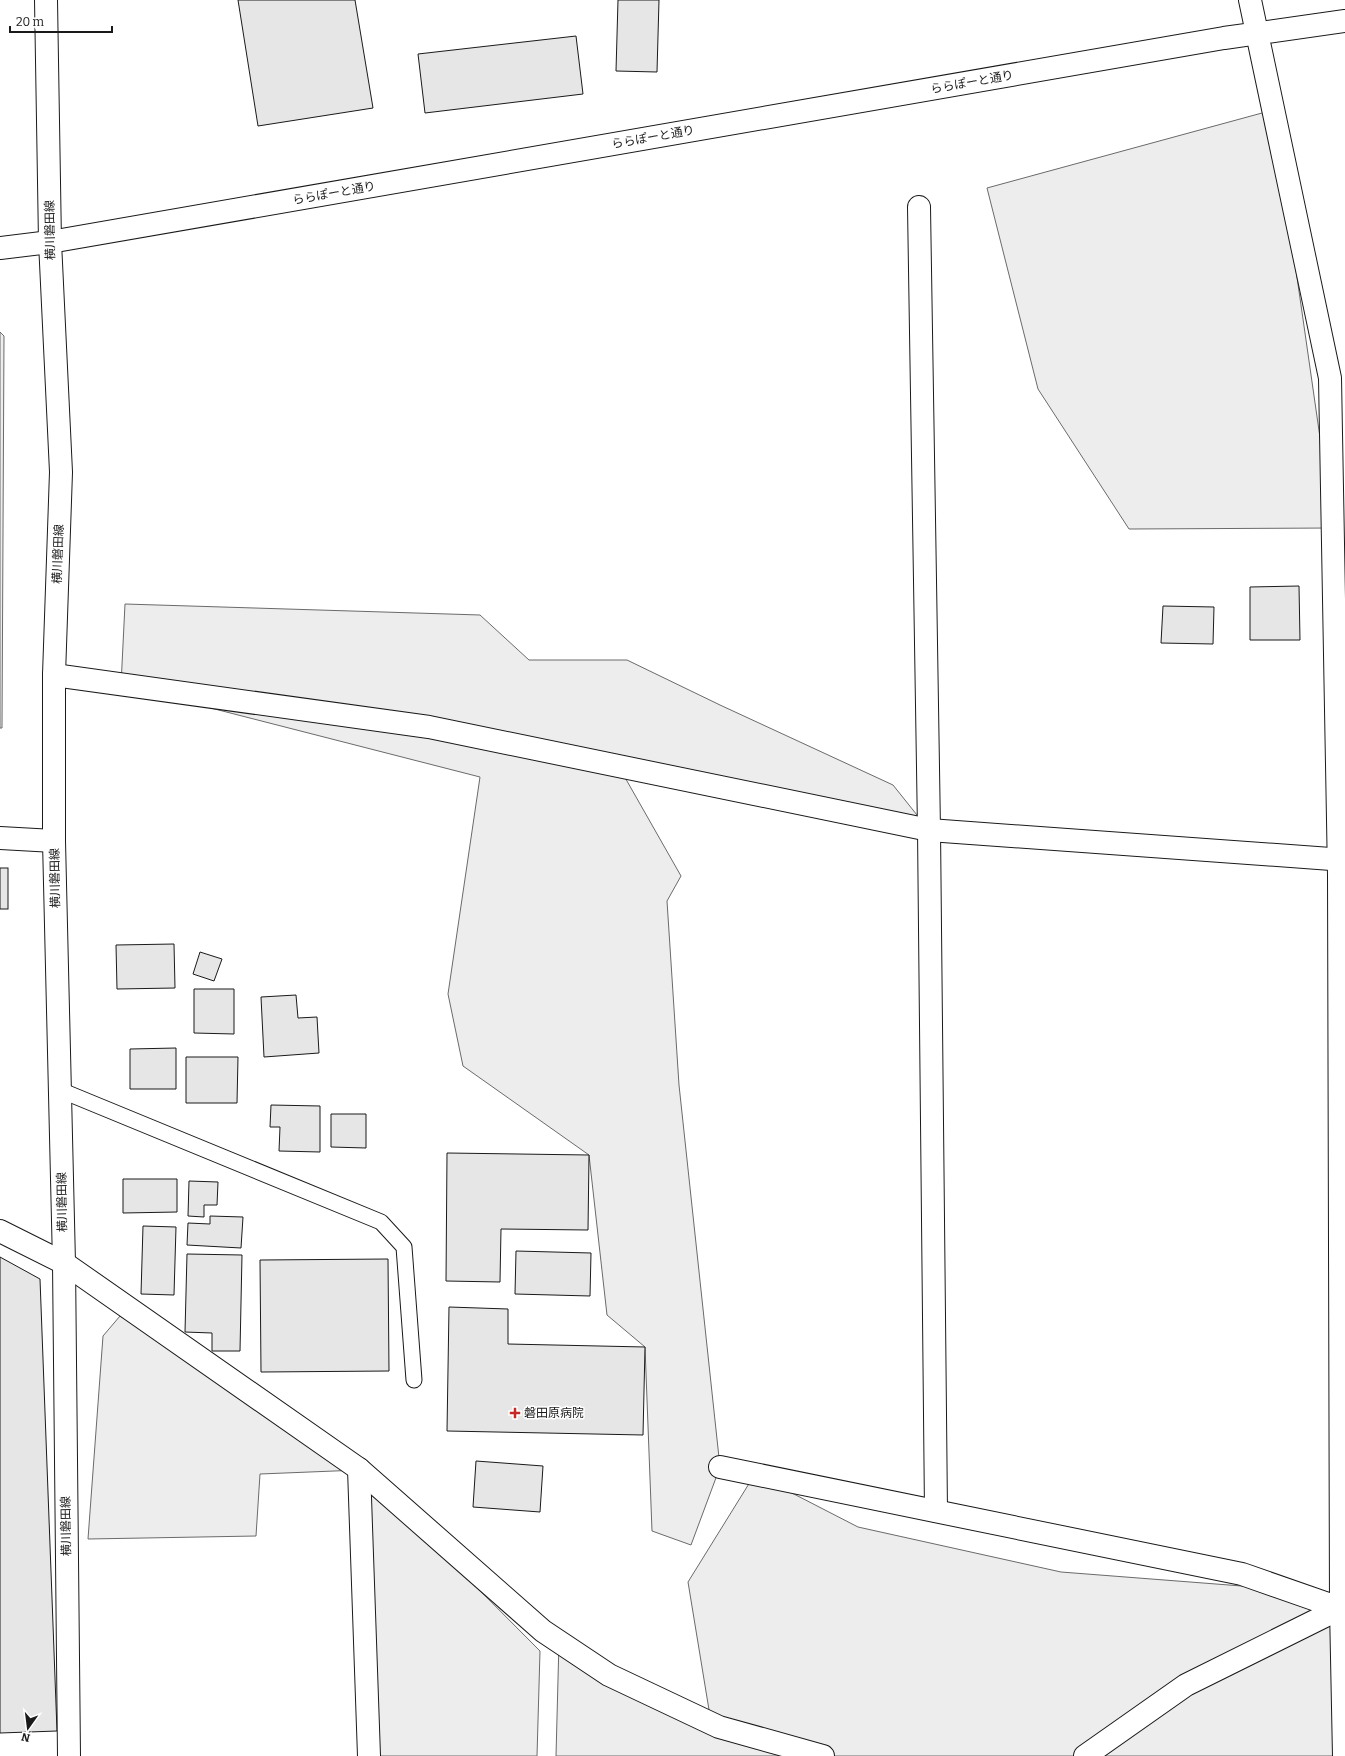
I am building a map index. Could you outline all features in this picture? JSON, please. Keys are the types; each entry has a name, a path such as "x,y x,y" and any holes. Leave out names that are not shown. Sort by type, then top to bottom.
{"street":[{"name":"横川磐田線","path":"46,0 50,242 61,472 54,675 54,841 64,1263 69,1756"},
{"path":"1250,0 1256,32 1338,380 1342,859 1344,1756"},
{"name":"ららぽーと通り","path":"0,248 50,242 1256,32 1345,21"},
{"path":"919,207 929,830 936,1511"},
{"path":"54,675 429,727 929,830 1342,859"},
{"path":"0,838 54,841"},
{"path":"0,1231 64,1263 360,1470 543,1631 610,1675 719,1727 823,1756"},
{"path":"720,1467 1242,1574 1343,1609"},
{"path":"360,1470 369,1756"},
{"path":"1085,1756 1186,1685 1343,1609"}],"lane":[{"path":"60,1090 381,1222 404,1247 414,1380"}],"shaded area":[{"path":"1273,110 1333,528 1129,529 1038,389 987,188"},
{"path":"0,332 4,336 2,728 0,728"},
{"path":"125,604 480,615 529,660 627,660 893,785 929,830 619,767 681,876 667,901 679,1085 720,1467 691,1545 652,1531 645,1347 607,1315 589,1155 463,1066 448,994 480,777 121,685"},
{"path":"120,1316 359,1469 540,1651 537,1756 369,1756 359,1470 260,1474 256,1536 88,1539 103,1336"},
{"path":"755,1474 858,1527 1061,1572 1345,1594 1345,1756 556,1756 559,1641 711,1722 688,1582"}],"building":[{"path":"238,0 355,0 373,108 258,126"},
{"path":"618,0 659,0 657,72 616,71"},
{"path":"576,36 583,94 425,113 418,54"},
{"path":"1299,586 1300,640 1250,640 1250,587"},
{"path":"1163,606 1214,607 1213,644 1161,643"},
{"path":"0,868 8,868 8,909 0,909"},
{"path":"174,944 175,988 117,989 116,945"},
{"path":"200,952 222,959 214,981 193,974"},
{"path":"194,989 234,989 234,1034 194,1033"},
{"path":"296,995 298,1018 317,1017 319,1053 264,1057 261,997"},
{"path":"176,1048 176,1089 130,1089 130,1049"},
{"path":"186,1057 238,1057 237,1103 186,1103"},
{"path":"271,1105 320,1106 320,1152 279,1151 280,1127 270,1127"},
{"path":"331,1114 366,1114 366,1148 331,1147"},
{"path":"447,1153 589,1155 588,1230 501,1229 500,1282 446,1281"},
{"path":"123,1179 177,1179 177,1212 123,1213"},
{"path":"189,1181 218,1182 217,1205 204,1205 204,1217 188,1216"},
{"path":"210,1216 243,1217 241,1248 187,1245 188,1223 210,1224"},
{"path":"143,1226 176,1227 174,1295 141,1294"},
{"path":"516,1251 591,1253 590,1296 515,1294"},
{"path":"187,1254 242,1255 240,1351 212,1351 212,1333 185,1332"},
{"path":"0,1257 40,1279 57,1731 0,1733"},
{"path":"388,1259 389,1371 261,1372 260,1260"},
{"path":"449,1307 508,1309 508,1344 645,1347 643,1435 447,1431"},
{"path":"476,1461 543,1466 540,1512 473,1507"}],"place":[{"name":"磐田原病院","path":"515,1413"}]}
